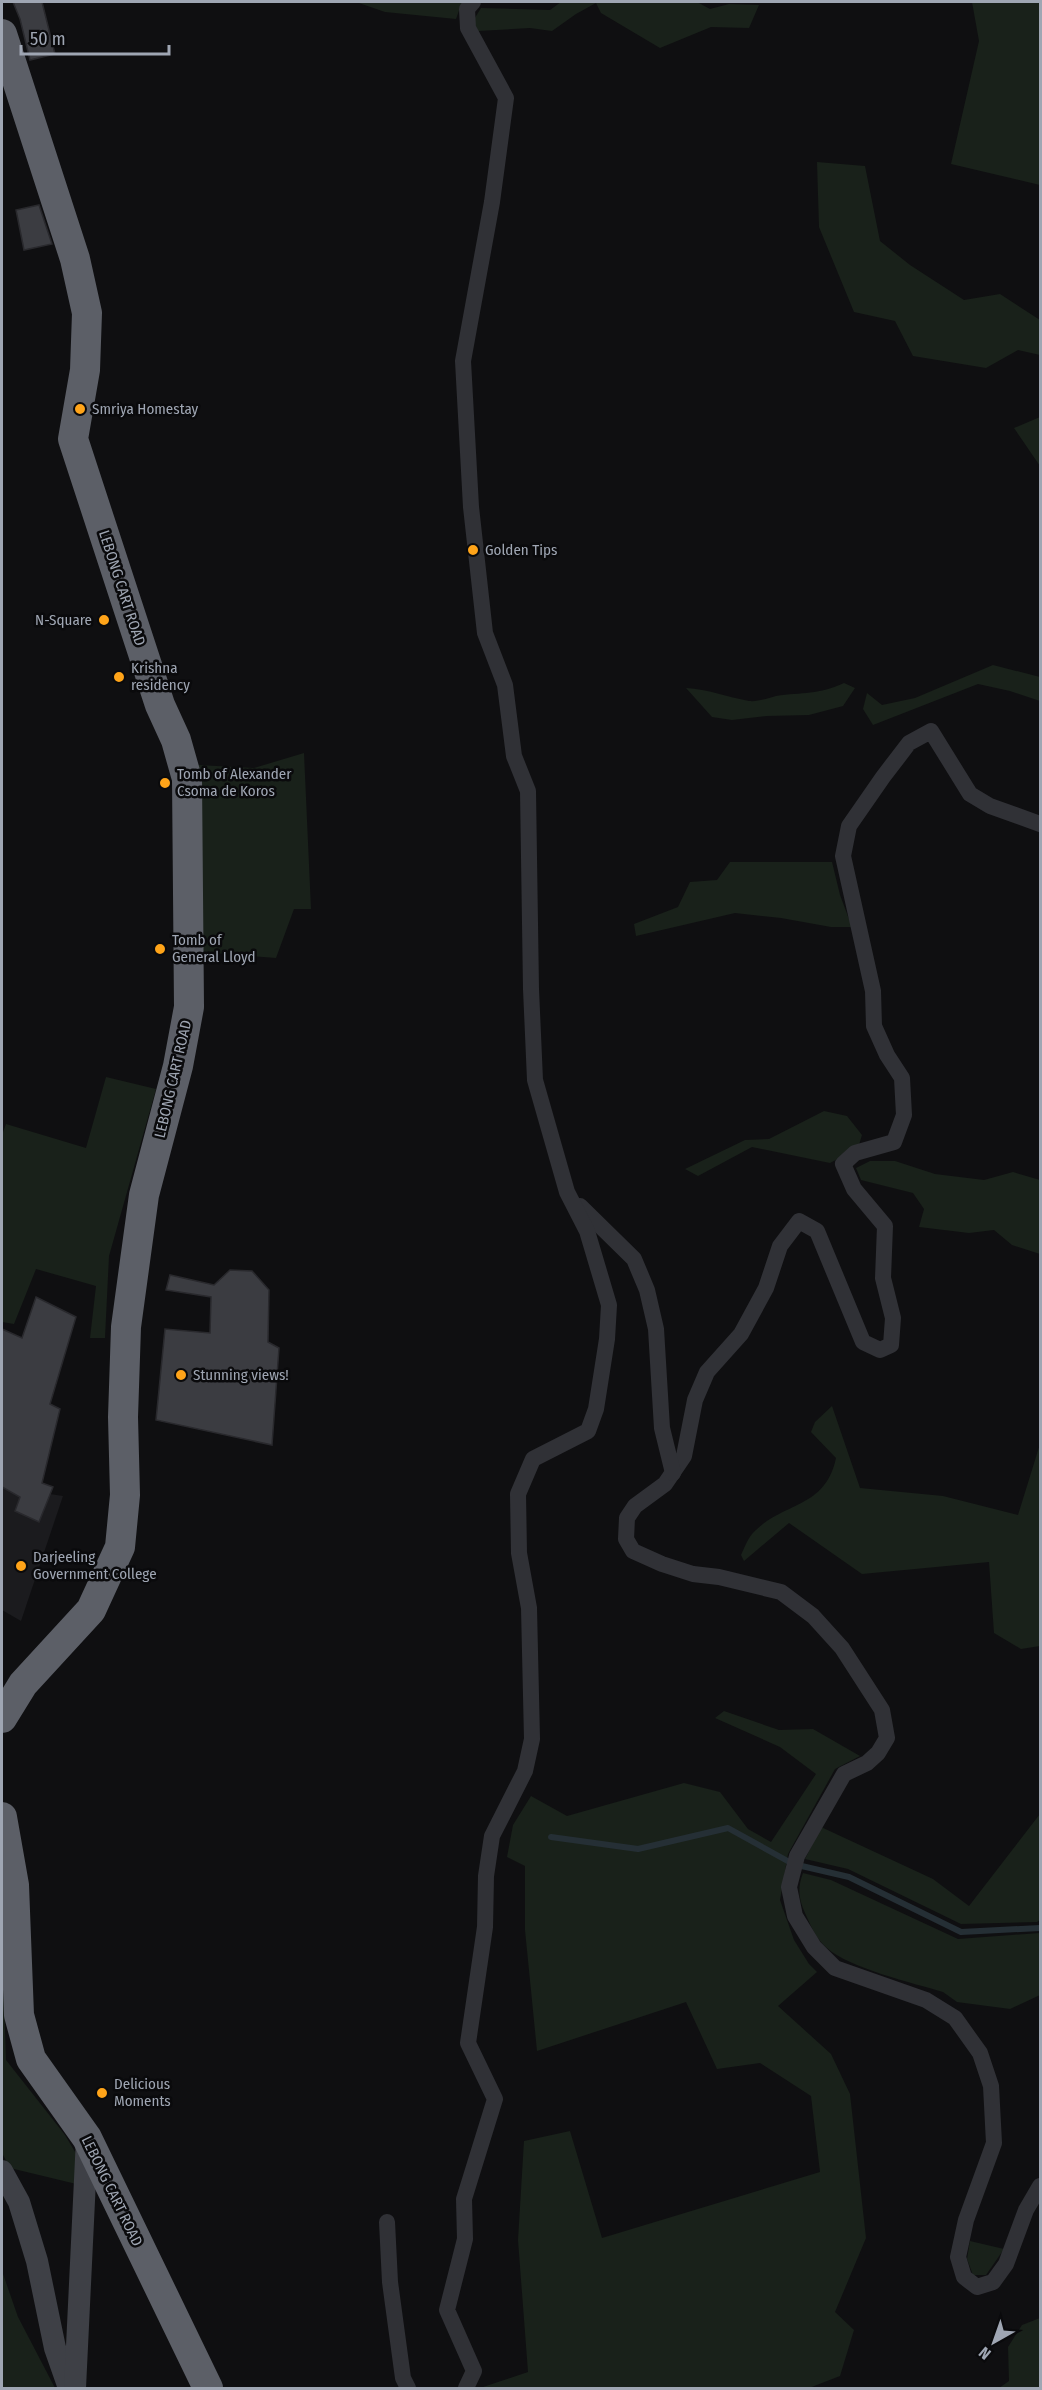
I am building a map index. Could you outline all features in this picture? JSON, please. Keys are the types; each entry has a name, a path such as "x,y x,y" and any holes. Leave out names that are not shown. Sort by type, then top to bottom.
{"highway":[{"name":"LEBONG CART ROAD","path":"2,34 75,259 87,312 85,369 73,439 160,705 176,740 187,778 189,1007 178,1066 144,1195 126,1328 123,1417 125,1495 120,1547 91,1610 23,1684 2,1718"},
{"name":"LEBONG CART ROAD","path":"2,1817 14,1886 19,2015 31,2059 87,2138 208,2388"}],"main road":[{"path":"75,2388 87,2138"},
{"path":"2,2172 19,2202 37,2261 55,2348 69,2388"}],"street":[{"path":"466,2388 474,2371 447,2310 465,2238 464,2199 495,2099 468,2043 485,1928 486,1876 492,1836 525,1770 532,1738 529,1608 519,1553 518,1494 533,1459 588,1431 596,1409 607,1339 609,1305 587,1231 567,1192 535,1080 531,989 528,790 514,756 505,685 485,633 471,507 463,361 494,191 506,98 468,28 467,9 473,2"},
{"path":"1041,824 990,806 970,794 931,731 909,743 849,826 843,856 873,991 874,1026 887,1055 902,1078 904,1114 894,1142 855,1152 843,1164 854,1189 885,1226 883,1278 893,1318 891,1345 880,1350 862,1342 817,1231 799,1221 780,1246 766,1288 741,1335 707,1372 695,1400 684,1456 665,1484 635,1506 627,1518 626,1539 633,1551 693,1574 781,1592 813,1616 842,1648 882,1710 888,1738 878,1753 867,1763 844,1774 797,1856 789,1887 795,1916 814,1947 835,1968 926,2000 955,2018 980,2053 991,2086 994,2143 966,2220 958,2257 964,2277 977,2287 993,2282 1006,2264 1026,2210 1041,2186"},
{"path":"567,1192 634,1259 647,1290 656,1329 662,1428 673,1473"},
{"path":"387,2223 390,2282 403,2378 408,2388"}],"shaded area":[{"path":"356,2 462,2 456,19 385,12"},
{"path":"561,2 697,2 710,9 729,4 759,5 749,28 711,27 660,48 601,13 596,3 552,31 530,28 478,31 473,21 481,8 550,10"},
{"path":"972,2 1040,2 1040,185 951,164 979,41"},
{"path":"817,162 865,166 880,241 910,265 964,300 1000,294 1040,320 1040,355 1018,350 986,368 913,356 895,321 854,312 819,227"},
{"path":"1040,417 1040,466 1014,428"},
{"path":"993,665 1040,677 1040,701 978,684 873,725 863,709 867,693 882,705 915,698"},
{"path":"844,683 855,688 843,706 809,715 732,720 712,717 686,688 752,701 818,691"},
{"path":"304,753 311,909 294,909 276,958 200,952 198,765 254,768"},
{"path":"730,862 832,862 840,895 852,927 831,927 735,913 636,936 634,924 678,907 690,882 717,880"},
{"path":"106,1077 156,1089 109,1256 105,1338 90,1338 96,1286 36,1269 14,1324 2,1322 2,1135 6,1124 86,1148"},
{"path":"824,1111 847,1116 862,1135 858,1148 830,1163 752,1147 698,1176 685,1169 745,1140 769,1139"},
{"path":"870,1161 895,1161 935,1174 984,1180 1013,1172 1040,1180 1040,1254 1012,1245 994,1230 969,1233 919,1227 924,1209 913,1193 861,1180 856,1168"},
{"path":"832,1406 860,1488 943,1496 1018,1515 1040,1444 1040,1646 1021,1649 994,1633 989,1562 862,1574 789,1523 744,1561 741,1555 752,1534 764,1523 812,1496 830,1475 836,1458 811,1432 815,1422"},
{"name":"Darjeeling Government College","path":"2,1487 20,1497 39,1521 50,1494 63,1496 21,1621 2,1610"},
{"path":"724,1711 779,1730 813,1729 860,1756 835,1769 788,1854 780,1900 794,1940 809,1964 817,1972 778,2006 831,2054 850,2094 866,2238 835,2312 854,2330 840,2376 809,2388 480,2388 528,2372 518,2240 524,2141 570,2131 602,2238 820,2172 811,2096 760,2063 717,2069 686,2002 537,2051 525,1930 525,1866 507,1857 513,1825 531,1796 567,1816 684,1783 720,1792 748,1829 771,1842 816,1774 780,1747 715,1718"},
{"path":"1040,1814 1040,1920 1037,1922 961,1924 848,1869 805,1859 821,1827 933,1879 969,1906"},
{"path":"803,1873 831,1880 958,1939 1040,1933 1040,1995 1010,2009 957,2002 943,1992 850,1962 827,1948 814,1932 800,1898 799,1889"},
{"path":"2,1936 6,2060 65,2135 97,2189 10,2168 2,2153"},
{"path":"970,2241 1004,2249 986,2275 973,2275 967,2259"},
{"path":"2,2271 18,2317 55,2388 2,2388"},
{"path":"1040,2318 1040,2388 999,2388 1009,2381 1008,2347 1022,2325"}],"building":[{"path":"13,2 42,2 55,54 30,60 20,19"},
{"path":"39,205 52,244 24,250 16,210"},
{"path":"230,1270 252,1271 269,1290 268,1342 279,1348 272,1445 156,1420 165,1329 210,1333 211,1297 166,1290 170,1275 214,1285"},
{"name":"Darjeeling Government College","path":"36,1297 76,1317 50,1404 60,1409 42,1483 53,1487 39,1522 15,1511 20,1497 2,1487 2,1329 22,1338"}],"waterway":[{"path":"551,1837 638,1849 728,1828 793,1864 849,1877 961,1932 1040,1928"}],"place":[{"name":"Smriya Homestay","path":"80,409"},
{"name":"Golden Tips","path":"473,550"},
{"name":"N-Square","path":"104,620"},
{"name":"Krishna residency","path":"119,677"},
{"name":"Tomb of Alexander Csoma de Koros","path":"165,783"},
{"name":"Tomb of General Lloyd","path":"160,949"},
{"name":"Stunning views!","path":"181,1375"},
{"name":"Darjeeling Government College","path":"21,1566"},
{"name":"Delicious Moments","path":"102,2093"}]}
